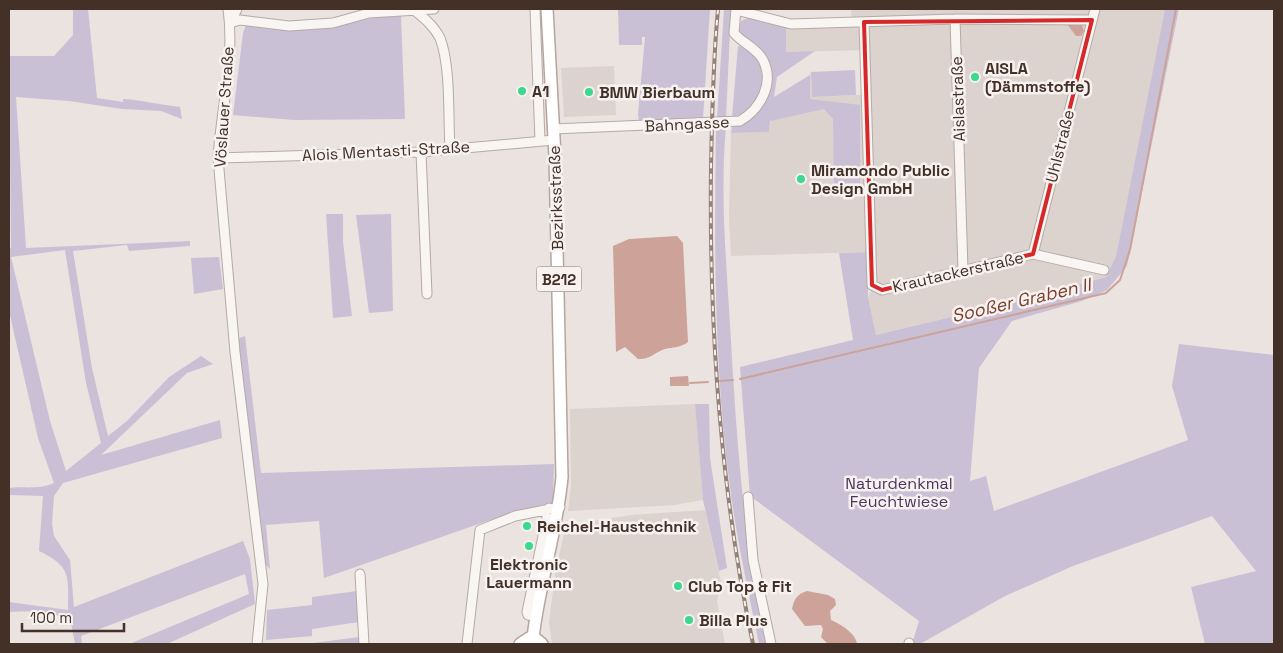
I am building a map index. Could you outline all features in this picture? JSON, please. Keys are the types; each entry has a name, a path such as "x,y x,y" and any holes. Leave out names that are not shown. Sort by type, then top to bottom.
{"main road":[{"name":"Bezirksstraße","path":"547,9 554,134 562,420 554,507"},
{"name":"B212","path":"520,644 525,639 537,641 536,616 554,507"}],"street":[{"name":"Vöslauer Straße","path":"228,9 230,23 229,63 219,129 218,158 225,251 263,584 257,644"},
{"name":"Vöslauer Straße","path":"230,23 237,9"},
{"path":"230,23 240,20 289,26 316,25 333,23 369,13 434,9"},
{"path":"535,9 540,141"},
{"path":"736,9 791,24 955,19 1092,20"},
{"name":"Bahngasse","path":"554,134 740,120 750,114 763,97 766,72 763,60 754,49 740,40 734,33 736,9"},
{"name":"Uhlstraße","path":"1033,254 1095,9"},
{"path":"414,10 430,23 439,37 445,57 450,149"},
{"name":"Aislastraße","path":"955,19 964,270"},
{"name":"Krautackerstraße","path":"864,22 872,285 882,290 1033,254 1104,270"},
{"name":"Alois Mentasti-Straße","path":"218,158 421,152 540,141 554,134"},
{"path":"421,152 427,294"},
{"path":"748,497 753,560 771,644"},
{"path":"468,644 480,530 515,516 554,507"},
{"path":"360,574 364,644"}],"highlighted area":[{"path":"1092,20 1033,254 882,290 872,285 864,22"}],"shaded area":[{"path":"851,9 1165,9 1116,256 1106,277 1014,302 876,335 868,297 877,279 869,50 786,52 786,28 852,26"},
{"path":"1081,23 1084,31 1081,36 1076,36 1067,24"},
{"name":"BMW Bierbaum","path":"614,66 616,115 564,117 561,68"},
{"path":"811,72 812,97 861,95 868,252 731,256 729,217 731,133 769,132 774,98 810,75"},
{"path":"677,236 683,243 688,342 665,349 643,359 638,359 625,347 616,352 613,246 629,239"},
{"path":"688,376 689,386 670,386 670,377"},
{"path":"695,404 703,500 674,505 568,511 571,485 570,409"},
{"path":"705,510 721,582 717,601 725,644 552,644 549,623 555,574 567,525 632,515"},
{"path":"807,591 828,595 835,599 836,605 830,611 831,620 843,626 851,633 857,644 828,644 821,637 823,629 821,625 805,626 792,609 796,597"}],"green space":[{"path":"73,9 88,9 97,98 123,102 123,99 180,107 182,119 161,111 122,109 69,101 16,97 26,248 190,241 190,246 129,251 127,245 73,251 92,368 108,436 127,421 169,377 201,356 213,364 187,373 101,455 220,420 222,438 63,483 54,496 52,524 54,536 70,560 74,607 243,541 250,559 255,604 167,644 129,644 249,594 245,574 81,636 82,644 75,644 70,618 36,611 9,612 9,602 68,610 68,581 63,568 39,551 43,496 9,495 9,488 37,487 54,483 38,438 9,311 9,249 11,248 9,56 54,56 73,35","holes":["65,250 86,383 101,443 66,471 50,421 11,257"]},
{"path":"618,9 710,9 703,119 639,122 638,114 645,37 642,37 642,45 619,45"},
{"path":"724,9 731,9 726,118 717,119"},
{"name":"Naturdenkmal Feuchtwiese","path":"1165,9 1179,9 1127,266 1107,290 1082,301 1012,321 979,368 970,481 986,476 994,511 1188,440 1172,386 1179,344 1274,355 1274,644 1205,644 1191,587 1256,571 1212,516 1073,566 1005,596 920,644 912,644 919,621 750,496 740,367 853,340 839,253 868,252 868,297 876,335 1014,302 1106,277 1116,256"},
{"path":"385,15 401,16 405,119 294,120 233,115 243,33 246,25 283,29 316,28"},
{"path":"748,18 786,28 786,52 815,51 777,77 774,97 810,75 810,99 860,105 860,183 834,184 833,119 824,109 770,121 769,132 731,133 732,127 742,124 757,114 762,108 767,93 768,83 764,56 761,50 744,37 739,30 741,21"},
{"path":"738,46 748,48 756,55 761,66 762,78 755,102 745,111 732,117"},
{"path":"855,70 856,95 812,97 811,72"},
{"path":"716,127 726,127 724,151 724,226 738,445 746,525 766,644 759,644 737,532 725,449 716,311"},
{"path":"326,214 343,214 343,242 352,316 333,318"},
{"path":"391,214 393,311 369,313 356,215"},
{"path":"219,257 223,289 194,294 191,258"},
{"path":"245,336 261,473 554,464 553,503 516,511 324,578 319,521 266,525 270,569 265,564 237,339"},
{"path":"695,404 709,404 710,458 727,568 719,571 703,500"},
{"path":"357,591 359,622 312,629 312,636 266,640 267,610 312,605 312,597"},
{"path":"359,637 360,644 313,644 313,643"}],"waterway":[{"name":"Sooßer Graben II","path":"740,379 1106,293 1120,280 1130,250 1176,9"},
{"path":"720,381 733,380"},
{"path":"690,383 708,382"}],"railway":[{"path":"718,9 711,167 712,287 715,347 719,407 732,526 753,644"}],"place":[{"name":"AISLA (Dämmstoffe)","path":"975,77"},
{"name":"A1","path":"522,91"},
{"name":"BMW Bierbaum","path":"589,92"},
{"name":"Miramondo Public Design GmbH","path":"801,179"},
{"name":"Reichel-Haustechnik","path":"527,526"},
{"name":"Elektronic Lauermann","path":"529,546"},
{"name":"Club Top & Fit","path":"678,586"},
{"name":"Billa Plus","path":"689,620"}]}
